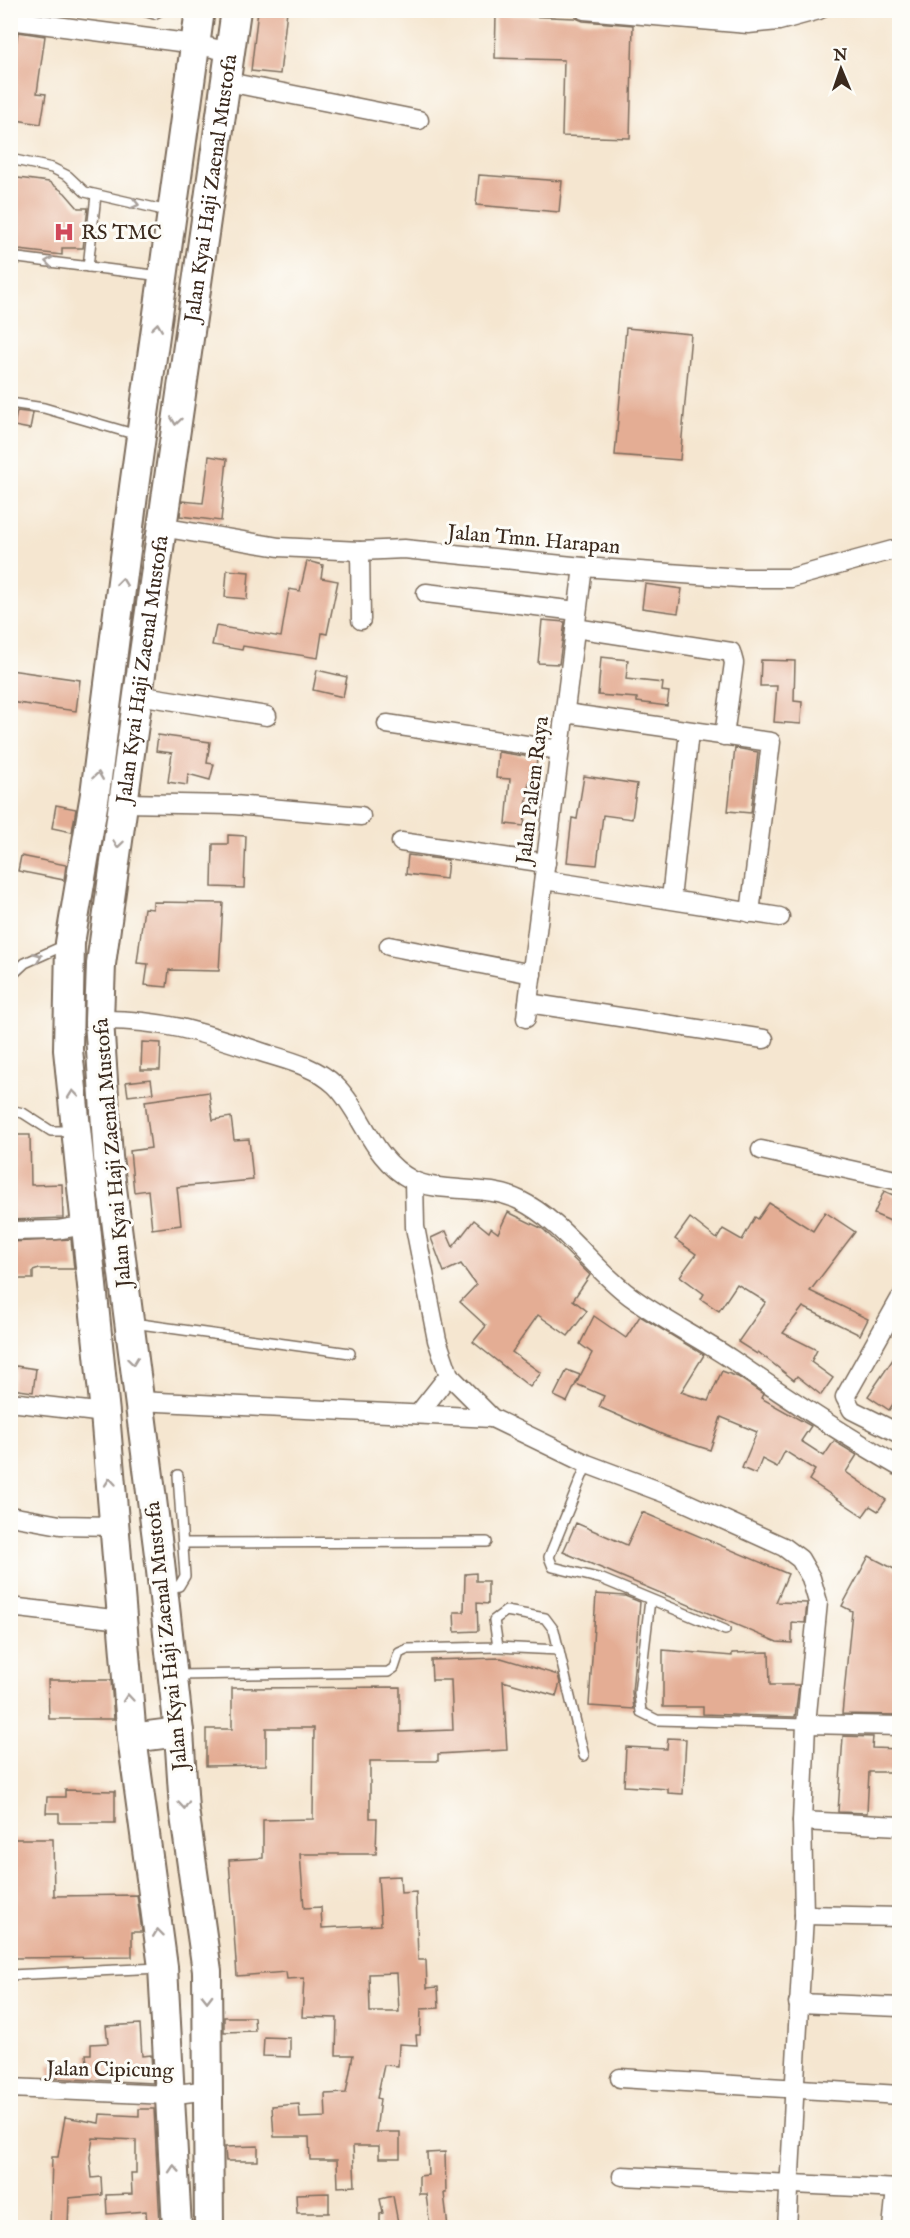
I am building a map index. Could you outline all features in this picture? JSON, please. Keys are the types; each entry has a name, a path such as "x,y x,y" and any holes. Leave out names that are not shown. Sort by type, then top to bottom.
{"main road":[{"name":"Jalan Kyai Haji Zaenal Mustofa","path":"177,2228 162,1967 132,1738 105,1413 68,1050 70,943 95,794 200,10"},
{"name":"Jalan Kyai Haji Zaenal Mustofa","path":"209,2228 207,1971 184,1809 179,1732 162,1592 172,1562 170,1532 138,1401 113,1198 99,1020 101,964 181,380 228,82 236,10"},
{"path":"151,374 181,380"},
{"path":"126,552 157,558"},
{"path":"77,907 108,918"},
{"path":"81,1194 113,1198"},
{"path":"132,1738 179,1732"}],"street":[{"path":"584,10 748,24 779,21 819,10"},
{"path":"10,20 195,44 230,52"},
{"path":"228,82 419,120"},
{"name":"Jalan Tmn. Harapan","path":"161,527 279,547 404,549 583,567 740,578 791,578 900,548"},
{"path":"360,550 361,620"},
{"name":"Jalan Palem Raya","path":"583,567 527,1011 764,1039"},
{"path":"426,593 577,620 731,652 734,658 724,736"},
{"path":"138,695 267,716"},
{"path":"565,713 771,742 750,912"},
{"path":"387,723 560,750"},
{"path":"671,899 689,732"},
{"path":"123,803 234,805 361,816"},
{"path":"401,842 671,899 780,917"},
{"path":"389,946 532,974"},
{"path":"99,1020 144,1021 184,1027 304,1066 335,1085 376,1148 400,1172 414,1181 497,1192 519,1200 558,1227 616,1285 648,1309 900,1467"},
{"path":"761,1150 900,1181"},
{"path":"414,1181 415,1227 431,1318 449,1375 492,1418 587,1464 667,1494 784,1547 800,1559 812,1578 818,1602 806,1725 802,1821 804,1916 787,2228"},
{"path":"10,1231 57,1230 86,1225"},
{"path":"900,1299 845,1397 852,1410 900,1434"},
{"path":"418,1413 449,1375"},
{"path":"138,1401 492,1418"},
{"path":"10,1402 105,1413"},
{"path":"10,1516 60,1525 114,1526"},
{"path":"10,1607 122,1620"},
{"path":"806,1725 900,1726"},
{"path":"802,1821 900,1826"},
{"path":"804,1916 900,1917"},
{"path":"798,2003 900,2007"},
{"path":"620,2078 900,2095"},
{"name":"Jalan Cipicung","path":"10,2088 168,2095 209,2090"},
{"path":"622,2176 898,2189 892,2228"}],"lane":[{"path":"140,10 154,14 162,10"},
{"path":"10,159 52,168 68,176 85,192 173,213"},
{"path":"88,267 96,195"},
{"path":"10,257 164,276"},
{"path":"10,403 44,408 142,436"},
{"path":"10,977 25,963 70,943"},
{"path":"10,1110 23,1113 51,1131 76,1131"},
{"path":"128,1322 350,1353"},
{"path":"587,1464 553,1547 549,1563 553,1567 602,1579 725,1630"},
{"path":"178,1475 170,1532 183,1543 487,1542"},
{"path":"172,1562 183,1543"},
{"path":"650,1600 639,1693 641,1712 657,1720 806,1725"},
{"path":"498,1647 494,1620 506,1611 545,1618 554,1630 584,1756"},
{"path":"171,1675 388,1672 394,1668 399,1653 408,1649 498,1647 559,1650"},
{"path":"10,1976 162,1967"}],"building":[{"path":"258,10 287,10 280,74 251,71"},
{"path":"496,15 576,18 583,21 633,25 630,138 562,136 564,60 495,58"},
{"path":"18,32 45,36 37,93 46,94 41,124 10,119 10,82"},
{"path":"479,175 562,181 559,212 476,205"},
{"path":"10,177 49,182 65,193 78,208 88,208 83,248 62,248 62,255 10,249"},
{"path":"626,328 691,334 680,460 615,455"},
{"path":"17,411 33,413 30,429 14,426"},
{"path":"209,456 227,459 221,521 180,516 182,501 203,503"},
{"path":"307,561 323,565 321,578 338,581 327,634 322,633 318,658 243,646 242,650 212,645 216,626 281,637 289,589 300,591"},
{"path":"227,570 249,572 247,599 225,597"},
{"path":"645,584 682,589 678,613 642,608"},
{"path":"542,620 565,622 559,664 538,663"},
{"path":"601,657 628,660 626,679 663,683 662,691 669,692 667,706 637,702 637,698 598,695"},
{"path":"761,660 795,661 794,701 802,702 801,724 774,722 777,686 760,686"},
{"path":"10,670 80,680 76,711 10,702"},
{"path":"317,670 347,677 343,697 313,690"},
{"path":"158,735 210,742 207,763 214,764 210,780 188,774 187,785 168,782 172,753 156,751"},
{"path":"735,748 758,752 751,813 728,811"},
{"path":"498,752 537,758 535,781 529,781 524,826 506,824 510,779 496,778"},
{"path":"584,776 637,784 632,819 603,815 597,865 567,862 572,818 577,819"},
{"path":"56,805 76,809 72,832 52,828"},
{"path":"228,835 246,836 244,888 212,887 213,844 228,844"},
{"path":"408,855 448,860 446,879 406,874"},
{"path":"21,856 66,865 64,880 18,871"},
{"path":"153,902 223,903 219,971 169,970 167,987 145,985 148,964 137,963 144,908 153,909"},
{"path":"142,1042 161,1043 160,1070 141,1070"},
{"path":"151,1079 153,1093 128,1096 126,1082"},
{"path":"209,1092 213,1120 231,1117 234,1140 249,1139 253,1180 177,1187 181,1225 152,1229 148,1190 134,1192 130,1151 151,1148 145,1101"},
{"path":"10,1135 30,1135 31,1185 62,1184 63,1218 10,1220"},
{"path":"884,1191 900,1198 900,1225 874,1214"},
{"path":"769,1203 813,1231 825,1212 855,1232 810,1291 868,1319 860,1335 803,1307 783,1333 817,1350 811,1362 833,1378 821,1395 797,1376 794,1380 758,1352 757,1354 738,1342 766,1302 737,1284 719,1311 701,1299 704,1294 680,1276 696,1254 675,1239 690,1218 717,1239 723,1229 742,1240 755,1217 758,1219"},
{"path":"508,1212 543,1229 590,1275 573,1300 587,1311 568,1336 538,1315 512,1352 541,1373 530,1387 473,1342 486,1326 460,1302 476,1285 461,1264 444,1272 431,1238 446,1231 453,1247 474,1220 489,1232 491,1228 498,1233"},
{"path":"71,1239 74,1269 39,1269 33,1271 33,1279 12,1279 10,1242"},
{"path":"594,1316 626,1338 640,1316 704,1355 681,1392 708,1401 722,1371 738,1377 763,1394 761,1398 811,1426 801,1441 824,1456 834,1441 857,1455 846,1472 886,1500 878,1511 870,1506 863,1516 809,1480 815,1470 785,1451 777,1467 762,1459 756,1474 742,1468 757,1432 721,1417 710,1450 666,1436 599,1407 604,1396 576,1384 592,1353 580,1344"},
{"path":"900,1349 900,1394 889,1410 868,1396"},
{"path":"16,1366 36,1369 33,1392 12,1389"},
{"path":"567,1370 580,1375 567,1402 554,1396"},
{"path":"642,1512 788,1574 776,1602 807,1603 805,1623 792,1622 792,1643 777,1642 563,1552 576,1523 627,1545"},
{"path":"869,1556 900,1572 900,1715 842,1714 852,1611 842,1606"},
{"path":"476,1573 476,1581 488,1581 488,1604 477,1603 478,1631 455,1632 454,1612 464,1612 465,1574"},
{"path":"596,1594 625,1596 640,1602 632,1692 634,1709 589,1706"},
{"path":"663,1650 732,1656 732,1653 769,1652 770,1685 799,1685 795,1717 703,1714 703,1707 663,1707"},
{"path":"501,1658 558,1675 560,1683 556,1696 503,1681 507,1750 438,1754 438,1761 370,1761 370,1818 377,1818 376,1854 300,1854 304,1908 321,1907 322,1928 381,1925 378,1877 400,1876 401,1893 416,1892 418,1960 426,1960 427,1988 438,1987 439,2008 421,2009 420,2035 416,2035 417,2045 399,2044 398,2066 384,2065 377,2098 380,2099 376,2132 400,2132 400,2158 379,2158 379,2146 353,2146 355,2186 338,2187 337,2160 310,2160 309,2137 274,2137 272,2106 299,2104 300,2118 326,2117 325,2094 346,2093 353,2055 336,2055 337,2018 302,2017 304,1978 287,1979 286,1972 237,1976 229,1860 263,1858 263,1820 313,1819 314,1728 266,1728 266,1765 206,1766 206,1729 232,1729 232,1688 400,1687 400,1732 453,1730 451,1680 432,1680 431,1660","holes":["397,1973 399,2012 370,2012 369,1974"]},
{"path":"48,1680 111,1680 114,1719 49,1719"},
{"path":"843,1736 873,1737 872,1748 900,1749 900,1772 869,1772 867,1813 838,1812"},
{"path":"668,1738 686,1739 683,1794 668,1793 668,1789 624,1786 626,1747 667,1749"},
{"path":"65,1790 115,1791 115,1823 59,1823 59,1813 46,1813 47,1797 65,1797"},
{"path":"10,1839 53,1839 54,1896 137,1895 142,1932 132,1932 132,1957 10,1958"},
{"path":"224,2017 254,2017 255,2031 224,2032"},
{"path":"140,2024 142,2056 151,2055 153,2083 49,2078 49,2064 87,2063 86,2054 91,2054 91,2044 108,2043 106,2026"},
{"path":"264,2037 290,2038 290,2057 263,2056"},
{"path":"139,2109 154,2109 160,2224 147,2225 146,2211 107,2214 106,2195 132,2194 131,2173 136,2173 136,2140 93,2138 90,2157 92,2178 101,2177 102,2195 69,2198 68,2228 50,2228 52,2157 58,2157 65,2117 99,2123 100,2114 139,2116"},
{"path":"258,2146 258,2161 226,2161 225,2147"},
{"path":"445,2152 446,2193 444,2193 448,2228 430,2228 426,2194 419,2194 419,2176 428,2175 427,2153"},
{"path":"329,2193 329,2213 297,2213 296,2194"},
{"path":"393,2196 399,2228 380,2228 380,2214 383,2213 380,2199"}],"place":[{"name":"RS TMC","path":"64,232"}]}
